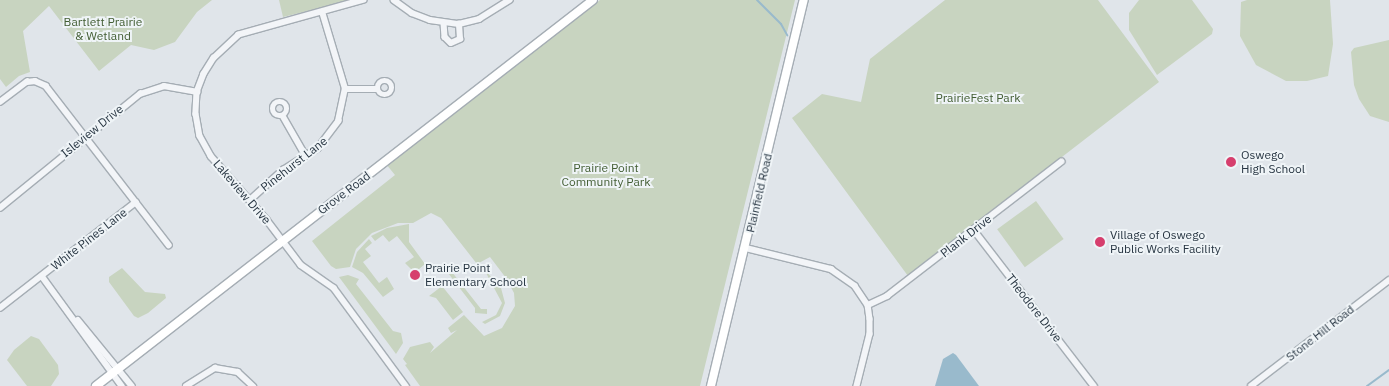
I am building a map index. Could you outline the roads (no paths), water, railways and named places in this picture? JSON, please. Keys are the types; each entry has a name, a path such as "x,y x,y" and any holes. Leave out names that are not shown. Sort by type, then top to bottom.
{"street":[{"name":"Lakeview Drive","path":"364,0 239,35 213,59 197,92 200,136 211,156 250,200 301,265 334,288 406,386"},
{"path":"394,0 412,13 444,23 459,24 479,19 510,0"},
{"name":"Grove Road","path":"96,386 593,0"},
{"name":"Plainfield Road","path":"711,386 746,248 804,0"},
{"name":"Pinehurst Lane","path":"250,200 283,170 306,156 333,131 342,112 345,89 322,12"},
{"path":"444,23 444,37 451,43 460,39 459,24"},
{"path":"0,102 22,85 39,82 85,136 169,245"},
{"name":"Isleview Drive","path":"0,208 85,136 149,89 164,86 197,92"},
{"path":"345,89 377,89"},
{"path":"283,116 306,156"},
{"name":"Plank Drive","path":"868,305 887,296 1061,162"},
{"name":"White Pines Lane","path":"0,308 136,202"},
{"name":"Theodore Drive","path":"974,230 1094,386"},
{"path":"746,248 831,269 855,286 868,305 870,334 858,386"},
{"path":"42,276 115,371 132,386"},
{"name":"Stone Hill Road","path":"1251,386 1389,280"},
{"path":"186,386 215,368 238,372 253,386"},
{"path":"115,371 122,386"}],"water":[{"path":"953,353 979,386 935,386 943,359"}],"waterway":[{"path":"757,0 781,24 787,35"},
{"path":"1367,386 1389,370"}],"place":[{"name":"Oswego High School","path":"1231,162"},
{"name":"Village of Oswego Public Works Facility","path":"1100,242"},
{"name":"Prairie Point Elementary School","path":"415,275"}],"park label":[{"name":"Bartlett Prairie & Wetland","path":"103,29"},
{"name":"PrairieFest Park","path":"978,98"},
{"name":"Prairie Point Community Park","path":"606,175"}]}
